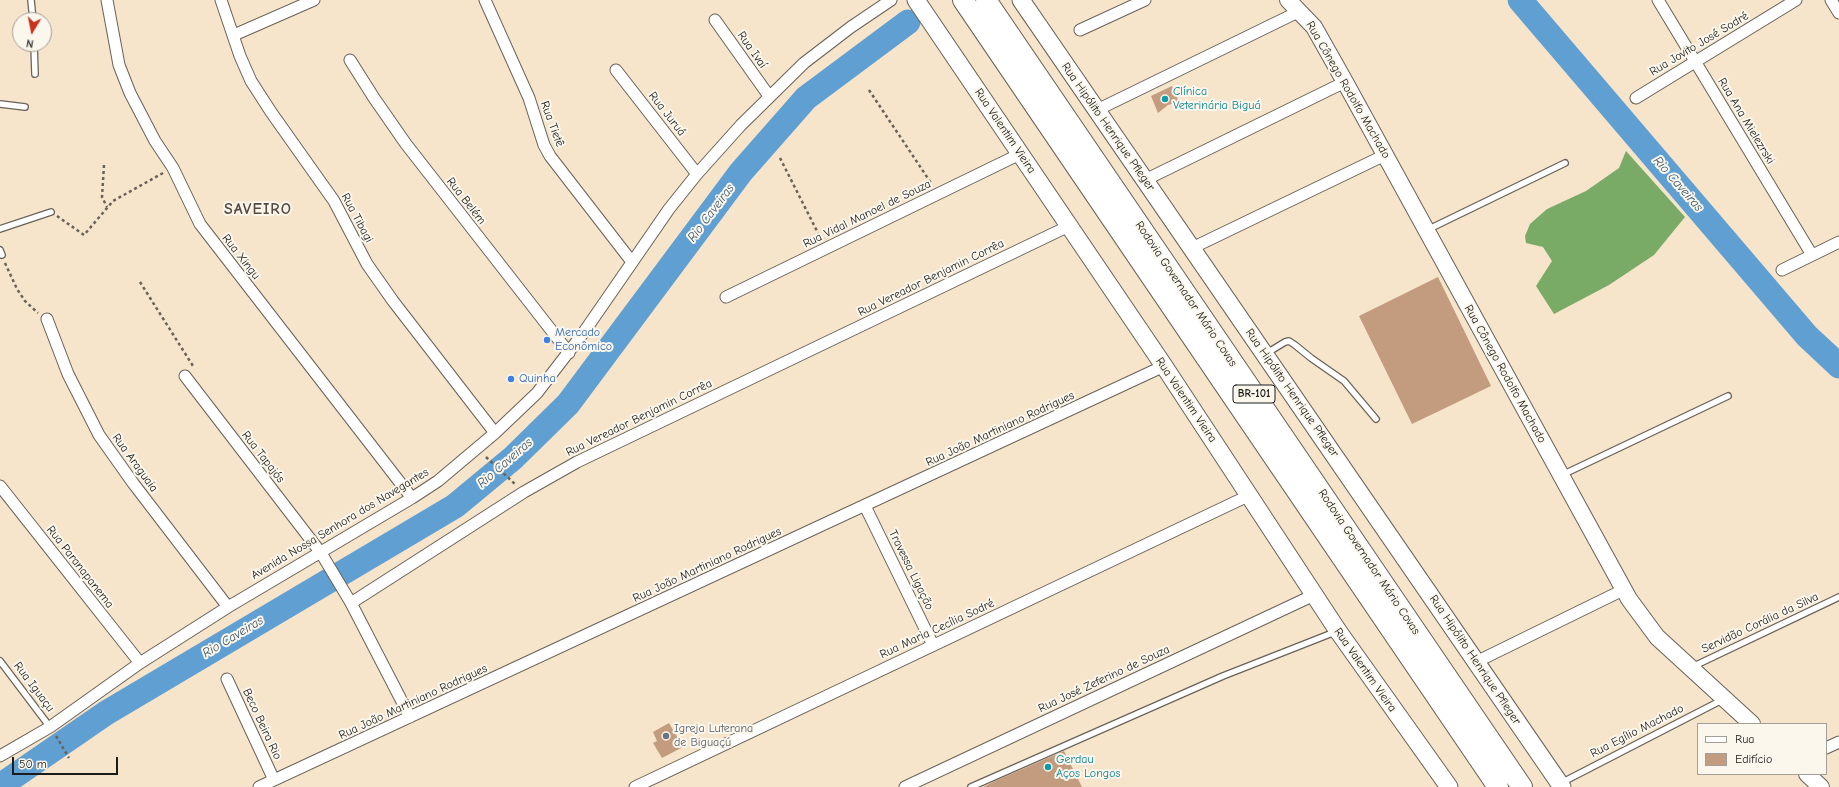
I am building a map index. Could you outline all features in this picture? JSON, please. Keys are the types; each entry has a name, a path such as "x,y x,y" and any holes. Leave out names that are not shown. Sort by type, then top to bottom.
{"highway":[{"name":"Rodovia Governador Mário Covas","path":"963,0 1497,785"},
{"name":"Rodovia Governador Mário Covas","path":"986,0 1522,787"},
{"path":"1458,692 1536,787"}],"main road":[{"name":"Rua Hipólito Henrique Pfleger","path":"1021,0 1561,785"},
{"name":"Rua Cônego Rodolfo Machado","path":"1288,0 1314,27 1346,82 1623,590 1657,637 1751,723"},
{"name":"Rua Valentim Vieira","path":"920,6 1164,366 1338,631 1449,787"},
{"path":"1808,775 1821,787"}],"street":[{"name":"Rua Xingu","path":"107,0 116,50 124,79 147,127 172,168 204,229 412,498"},
{"name":"Rua Tibagi","path":"221,0 240,56 251,81 334,201 367,264 393,301 495,433"},
{"path":"234,35 314,0"},
{"name":"Rua Tietê","path":"485,0 529,98 544,145 550,156 632,262"},
{"name":"Avenida Nossa Senhora dos Navegantes","path":"0,756 52,730 140,663 228,607 412,498 442,477 495,433 537,394 569,353 632,262 697,174 769,96 823,48 891,0"},
{"path":"1080,30 1145,0"},
{"name":"Rua Ana Mielezrski","path":"1658,0 1812,255"},
{"name":"Rua Jovito José Sodré","path":"1636,98 1796,0"},
{"path":"1831,0 1839,13"},
{"path":"1097,110 1300,11"},
{"name":"Rua Ivaí","path":"715,20 769,96"},
{"name":"Rua Belém","path":"350,60 406,144 569,353"},
{"name":"Rua Juruá","path":"616,70 697,174"},
{"path":"1145,180 1346,82"},
{"name":"Rua Vidal Manoel de Souza","path":"726,297 1020,154"},
{"path":"1192,248 1385,155"},
{"name":"Rua Vereador Benjamin Corrêa","path":"349,600 524,492 577,462 1069,226"},
{"path":"1782,270 1839,242"},
{"name":"Rua Araguaia","path":"47,319 68,374 99,435 133,483 228,607"},
{"name":"Rua João Martiniano Rodrigues","path":"259,787 1164,366"},
{"name":"Rua Tapajós","path":"185,376 320,553 349,600"},
{"name":"Rua Paranapanema","path":"0,486 140,663"},
{"name":"Rua Maria Cecília Sodré","path":"635,787 1250,495"},
{"name":"Travessa Ligação","path":"865,506 933,645"},
{"path":"1476,662 1623,590"},
{"name":"Rua José Zeferino de Souza","path":"905,787 1314,595"},
{"path":"349,600 410,717"},
{"name":"Beco Beira Rio","path":"227,679 274,780"},
{"path":"1827,748 1839,742"}],"lane":[{"path":"31,0 32,12"},
{"path":"35,52 36,74"},
{"path":"0,104 25,107"},
{"path":"1426,230 1564,164"},
{"path":"0,228 51,212"},
{"path":"1265,354 1285,342 1289,342 1344,381 1376,419"},
{"path":"1561,476 1728,396"},
{"name":"Servidão Corália da Silva","path":"1690,668 1839,597"},
{"path":"971,787 1223,676 1338,631"},
{"name":"Rua Iguaçu","path":"0,661 52,730"},
{"name":"Rua Egílio Machado","path":"1561,785 1724,699"}],"path":[{"path":"869,90 938,194"},
{"path":"780,158 826,249"},
{"path":"104,165 102,197 107,207"},
{"path":"51,212 84,235 107,207 118,197 172,168"},
{"path":"1,252 17,289 33,309 47,319"},
{"path":"140,282 194,368 185,376"},
{"path":"486,457 514,483"},
{"path":"52,730 69,758"}],"green space":[{"path":"1626,151 1685,217 1654,255 1609,285 1554,314 1536,286 1552,261 1543,247 1526,243 1525,236 1530,224 1547,209 1586,191 1619,168"}],"building":[{"name":"Clínica Veterinária Biguá","path":"1172,86 1179,102 1168,105 1158,113 1151,96"},
{"path":"1438,277 1491,386 1412,424 1359,316"},
{"name":"Igreja Luterana de Biguaçú","path":"669,723 683,747 662,758 653,743 657,741 653,732"},
{"name":"Gerdau Aços Longos","path":"1064,751 1082,787 983,787 995,781"}],"waterway":[{"name":"Rio Caveiras","path":"1520,0 1807,336 1839,366"},
{"name":"Rio Caveiras","path":"0,786 106,713 455,506 513,458 568,404 741,172 806,98 908,22"}],"place":[{"name":"Clínica Veterinária Biguá","path":"1165,99"},
{"name":"Mercado Econômico","path":"547,340"},
{"name":"Quinha","path":"511,379"},
{"name":"Igreja Luterana de Biguaçú","path":"666,736"},
{"name":"Gerdau Aços Longos","path":"1048,767"}],"district":[{"name":"SAVEIRO","path":"258,209"}]}
